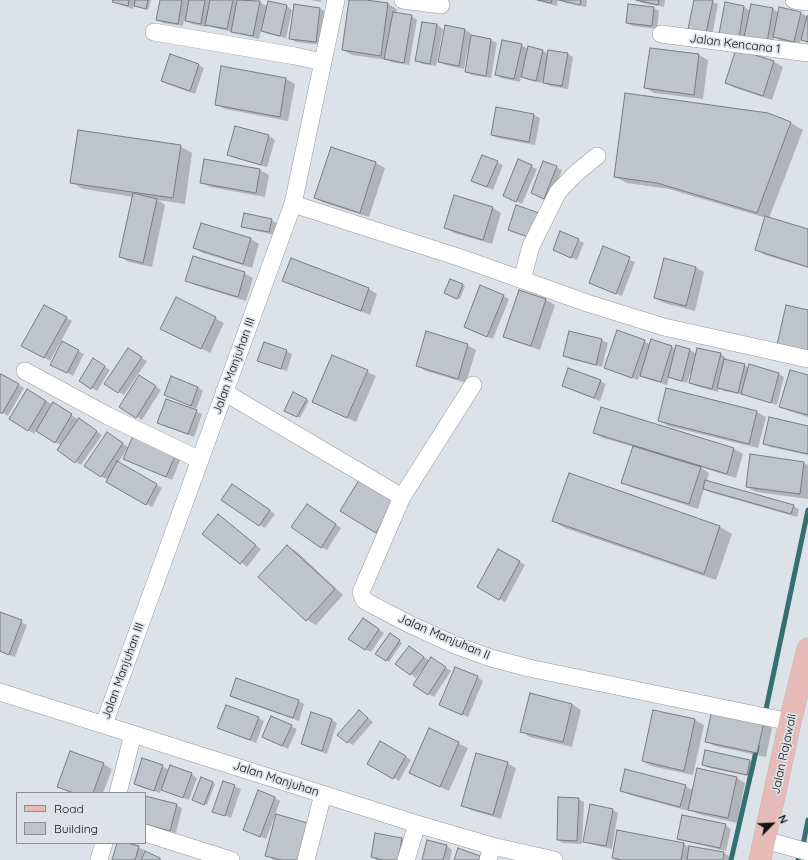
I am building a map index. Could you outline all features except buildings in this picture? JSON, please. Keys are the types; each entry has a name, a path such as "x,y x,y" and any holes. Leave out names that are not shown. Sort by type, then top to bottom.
{"main road":[{"name":"Jalan Rajawali","path":"763,850 790,722 808,648"}],"street":[{"name":"Jalan Manjuhan III","path":"104,724 293,204 336,0"},
{"path":"403,0 441,4"},
{"path":"794,0 808,2"},
{"path":"154,32 323,62"},
{"name":"Jalan Kencana 1","path":"661,34 808,53"},
{"path":"522,280 531,246 558,192 574,175 597,156"},
{"path":"293,204 461,258 587,303 664,327 808,359"},
{"path":"25,371 108,416 200,460"},
{"name":"Jalan Manjuhan II","path":"473,385 402,497 361,592 361,596 365,601 409,624 490,658 530,668 790,722"},
{"path":"224,392 402,497"},
{"name":"Jalan Manjuhan","path":"0,692 417,824 490,853 554,860"},
{"path":"118,792 133,734"},
{"path":"306,860 323,794"},
{"path":"406,860 417,824"},
{"path":"146,833 231,860"},
{"path":"99,860 104,844"},
{"path":"763,850 808,852"}],"waterway":[{"path":"765,714 808,510"},
{"path":"731,860 757,747"},
{"path":"798,860 802,850 808,820"}]}
